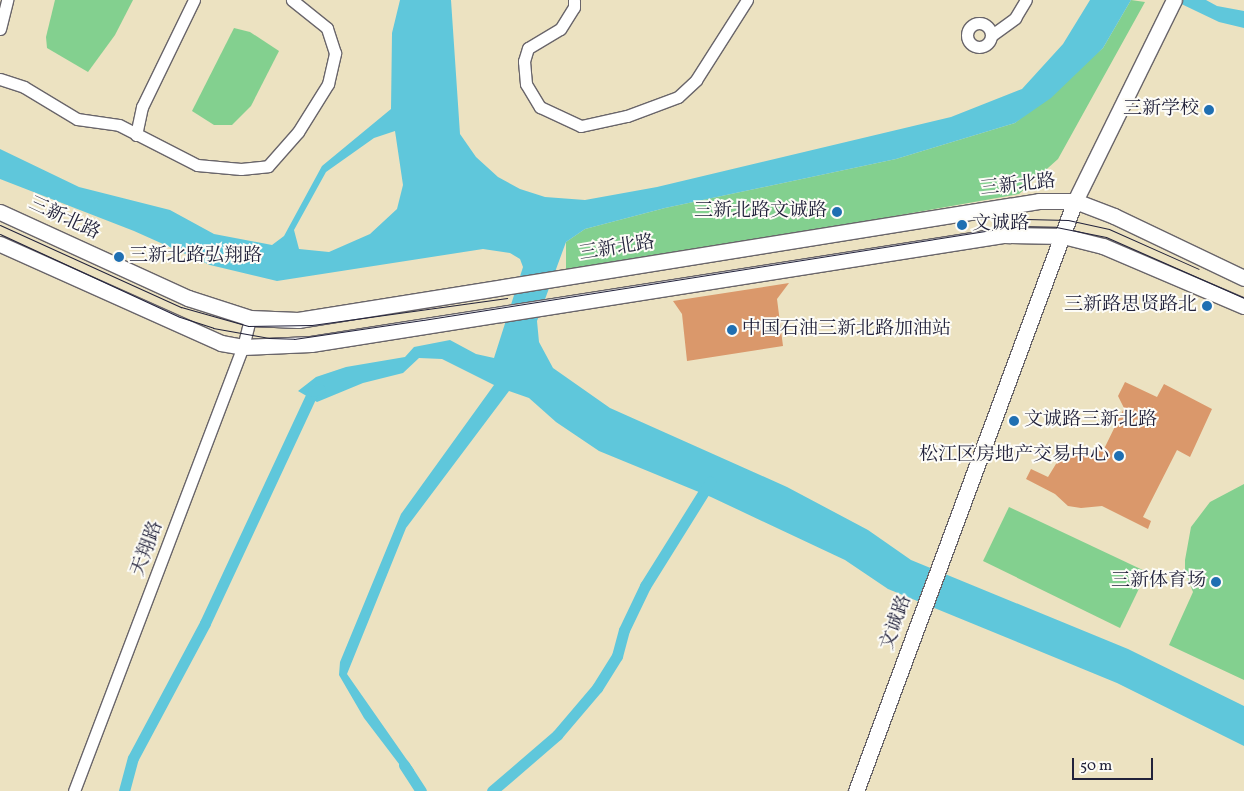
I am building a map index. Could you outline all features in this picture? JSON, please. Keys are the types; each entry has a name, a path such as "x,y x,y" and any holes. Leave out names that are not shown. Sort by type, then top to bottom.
{"main road":[{"name":"文诚路","path":"856,791 1075,201 1174,0"},
{"name":"三新北路","path":"0,212 188,298 250,318 298,320 1039,201 1075,201 1114,216 1244,278"},
{"path":"0,244 221,343 243,347 311,344 1004,234 1063,236 1102,246 1244,306"}],"street":[{"path":"0,29 7,0"},
{"path":"136,135 142,107 194,0"},
{"path":"0,79 24,87 77,119 119,125 197,165 241,169 268,166 298,132 328,84 335,53 327,28 292,0"},
{"path":"574,0 574,8 560,29 528,48 524,61 526,84 540,107 581,126 627,116 678,97 696,80 747,0"},
{"path":"992,35 1015,18 1026,0"},
{"name":"天翔路","path":"74,791 243,347 250,318"}],"green space":[{"path":"55,0 133,0 115,35 88,72 47,48 46,37"},
{"path":"1131,0 1145,2 1058,159 1019,194 566,274 566,242 585,229 665,208 896,159 1015,123 1103,48"},
{"path":"234,28 250,32 279,51 251,106 232,125 214,125 192,111"},
{"name":"三新体育场","path":"1244,484 1244,680 1169,645 1193,592 1185,572 1185,560 1191,527 1210,502"},
{"path":"1009,507 1147,572 1120,628 983,561"}],"water":[{"path":"400,0 451,0 460,134 476,157 498,177 520,189 545,197 585,200 657,187 951,117 1022,89 1063,44 1090,0 1131,0 1103,48 1051,98 1015,123 896,159 665,208 585,229 566,242 537,321 539,342 553,368 610,408 787,487 868,530 911,560 1128,649 1244,706 1244,746 1117,683 888,589 845,560 711,497 599,451 556,422 529,398 509,391 406,528 347,674 414,770 412,781 364,718 339,675 340,662 401,514 494,385 442,359 419,358 403,373 363,383 317,402 298,391 316,377 346,367 405,357 414,347 450,340 476,354 494,358 523,267 520,259 510,253 483,249 277,281 210,265 134,231 0,179 0,149 79,187 170,210 214,234 272,245 284,236 322,166 391,109 392,33","holes":["395,131 403,185 397,209 370,234 329,252 299,249 294,230 326,172 374,138"]},
{"path":"1173,0 1206,0 1217,6 1244,11 1244,28 1219,22"}],"building":[{"name":"中国石油三新北路加油站","path":"789,283 777,299 783,346 687,361 682,314 673,301"},
{"name":"松江区房地产交易中心","path":"1125,382 1157,397 1164,384 1212,409 1190,457 1177,450 1143,517 1151,521 1148,529 1102,506 1081,508 1068,506 1055,494 1026,479 1031,469 1048,477 1059,459 1072,452 1082,450 1091,454 1096,448 1104,449 1124,408 1118,396"}],"waterway":[{"path":"124,791 133,758 205,623 313,391 320,389"},
{"path":"492,791 557,735 597,688 617,656 624,630 645,586 710,482"},
{"path":"404,765 421,791"}],"tram line":[{"path":"1026,219 1068,220 1109,229 1199,269"},
{"path":"0,225 181,307 248,326 312,325 507,298"},
{"path":"0,234 180,317 213,328 269,338 294,339 423,320 1017,226 1056,227 1106,237 1244,298"}],"place":[{"name":"三新学校","path":"1209,110"},
{"name":"三新北路文诚路","path":"837,212"},
{"name":"文诚路","path":"962,225"},
{"name":"三新北路弘翔路","path":"119,257"},
{"name":"三新路思贤路北","path":"1207,306"},
{"name":"中国石油三新北路加油站","path":"732,330"},
{"name":"文诚路三新北路","path":"1014,421"},
{"name":"松江区房地产交易中心","path":"1119,456"},
{"name":"三新体育场","path":"1216,582"}]}
